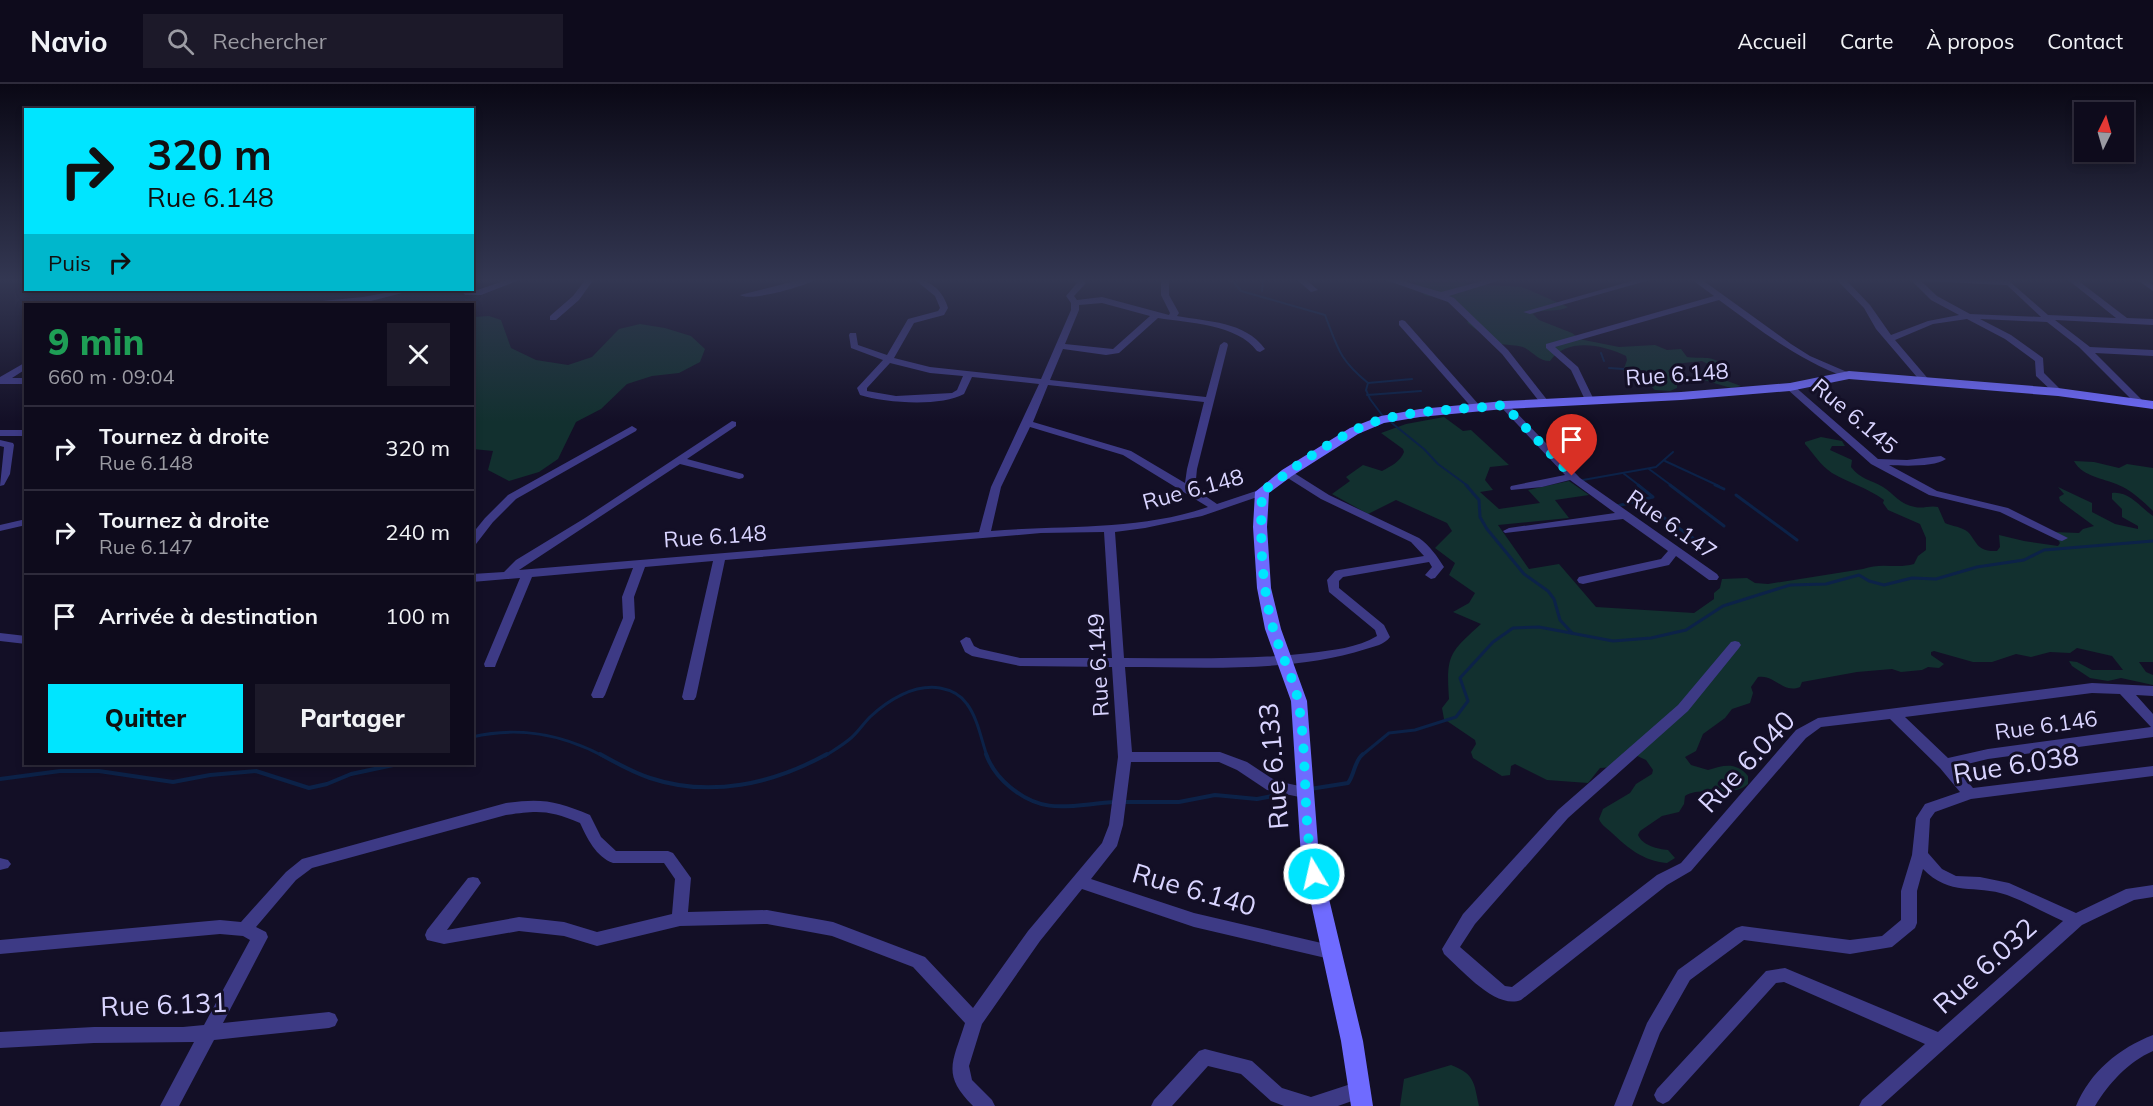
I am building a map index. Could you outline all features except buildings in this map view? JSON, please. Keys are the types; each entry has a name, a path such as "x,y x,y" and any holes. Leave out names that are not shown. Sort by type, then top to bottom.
{"street":[{"path":"908,327 888,360 862,388 863,393 870,396 893,398 954,396 961,392 968,375"},
{"path":"984,535 996,487 1004,466 1027,423 1068,327"},
{"path":"1059,346 1106,352 1116,351 1143,327"},
{"path":"1224,327 1236,329 1260,348"},
{"path":"1405,327 1477,408"},
{"path":"1479,327 1505,351 1545,403"},
{"path":"1589,400 1575,369 1549,346 1617,327"},
{"path":"1760,327 1791,350 1817,364 1849,375"},
{"path":"1879,327 1906,331"},
{"path":"1879,327 1924,381"},
{"path":"1890,339 1917,327"},
{"path":"1987,327 2008,337 2040,360 2039,374 2058,392"},
{"path":"2058,327 2087,350 2140,403"},
{"path":"853,335 854,346 888,360 930,370 1210,400"},
{"path":"1190,489 1192,469 1224,345"},
{"path":"2087,350 2153,353"},
{"path":"1,380 24,366"},
{"name":"Rue 6.148","path":"474,578 984,535 1064,529 1109,529 1174,519 1216,508 1262,492 1287,473 1354,431 1381,420 1504,405 1681,396 1790,387 1849,375 2058,392 2153,405"},
{"path":"1,380 24,381"},
{"name":"Rue 6.145","path":"1790,387 1875,462 1933,493 2004,510 2062,538"},
{"name":"Rue 6.147","path":"1504,405 1572,476 1713,577"},
{"path":"1027,423 1126,453 1190,489 1216,508"},
{"path":"508,574 519,563 589,520 732,424"},
{"path":"474,539 512,497 632,429"},
{"path":"0,434 24,433"},
{"path":"0,443 9,445 4,474 0,483"},
{"path":"1875,462 1907,463 1941,459"},
{"path":"678,460 739,476"},
{"path":"1287,473 1325,497 1415,540 1433,558 1438,567 1431,575"},
{"path":"1515,488 1572,476"},
{"name":"Rue 6.133","path":"1262,492 1260,527 1264,588 1273,629 1299,701 1310,857 1352,1041 1361,1098"},
{"path":"1509,531 1625,515"},
{"path":"0,528 24,522"},
{"name":"Rue 6.149","path":"974,1021 1034,936 1109,846 1116,825 1125,757 1109,529"},
{"path":"1583,580 1665,562 1675,550"},
{"path":"689,697 720,557"},
{"path":"966,641 969,650 976,654 1020,662 1284,660 1337,654 1384,637 1380,628 1334,589 1333,580 1339,574 1433,558"},
{"path":"598,695 629,618 628,597 641,562"},
{"path":"490,664 528,572"},
{"path":"0,637 20,640"},
{"name":"Rue 6.040","path":"1736,645 1683,708 1563,813 1476,911 1450,949 1501,993 1515,995 1662,880 1686,867 1807,729 1818,723 2092,688 2153,690"},
{"path":"2122,688 2153,723"},
{"path":"1893,714 1945,765 1970,794"},
{"name":"Rue 6.146","path":"1945,765 1988,754 2153,732"},
{"path":"1125,757 1220,757 1242,766 1272,786 1304,792"},
{"name":"Rue 6.038","path":"1623,1106 1653,1029 1684,975 1742,933 1850,947 1886,942 1909,923 1909,891 1920,855 1925,812 1929,808 1970,794 2153,771"},
{"path":"169,1106 208,1033 252,933 291,876 307,863 506,809 533,805 559,808 585,819 596,841 613,857 668,857 683,878 680,919"},
{"path":"1920,855 1937,873 1954,882 1996,885 2009,889 2076,920"},
{"name":"Rue 6.140","path":"1080,882 1194,920 1330,951"},
{"path":"473,883 433,935 444,937 519,924 564,929 597,939 680,919 767,917 833,929 919,962 974,1021 960,1066 966,1086 986,1106"},
{"name":"Rue 6.032","path":"1868,1106 2076,920 2132,894 2153,891"},
{"path":"0,947 220,927 252,933"},
{"path":"1663,1095 1772,976 1785,975 1941,1042"},
{"name":"Rue 6.131","path":"0,1040 208,1033 329,1020"},
{"path":"2085,1106 2110,1072 2124,1060 2153,1043"},
{"path":"1160,1106 1205,1057 1246,1067 1277,1095 1311,1106 1361,1098"}],"green space":[{"path":"474,327 503,327 511,348 536,360 568,365 592,357 619,329 629,327 665,328 691,336 705,349 700,362 679,373 652,376 627,384 601,409 576,422 558,459 539,472 509,481 488,470 493,451 474,449"},
{"path":"1473,327 1556,327 1572,333 1576,336 1574,338 1619,347 1655,345 1667,350 1681,349 1687,357 1710,358 1718,361 1721,364 1711,371 1719,378 1741,386 1731,388 1697,378 1708,364 1702,361 1674,364 1668,371 1677,383 1677,388 1670,391 1655,390 1642,378 1623,371 1626,356 1607,349 1586,345 1575,346 1557,353 1550,361 1543,360 1525,348 1498,343"},
{"path":"1444,417 1463,431 1471,430 1509,465 1490,467 1485,480 1493,490 1480,492 1499,509 1540,503 1528,490 1569,481 1589,495 1555,500 1569,518 1498,525 1529,569 1559,564 1596,607 1694,613 1714,599 1714,593 1720,588 1722,579 1747,578 1755,583 1768,584 1876,566 1914,564 1918,556 1926,550 1926,538 1920,524 1888,510 1883,503 1884,500 1878,496 1828,470 1805,444 1805,442 1821,437 1842,441 1845,446 1832,446 1830,450 1852,460 1851,467 1858,474 1883,487 1910,506 1938,507 1945,523 1965,530 1979,547 1989,551 1997,551 2000,547 1999,535 2058,546 2060,543 2053,532 2079,533 2083,529 2094,526 2060,501 2059,497 2064,494 2058,487 2092,503 2092,512 2115,524 2138,529 2138,526 2122,517 2122,509 2112,499 2112,493 2124,494 2153,516 2153,662 2139,662 2146,672 2153,675 2153,685 2121,678 2108,681 2090,678 2072,666 2069,661 2077,662 2092,670 2123,670 2112,656 2077,648 2070,653 2050,652 2031,657 2016,654 1992,662 1973,662 1934,651 1931,655 1944,664 1939,668 1928,667 1922,670 1901,672 1892,669 1857,672 1802,682 1800,687 1794,688 1783,686 1769,678 1758,677 1751,687 1753,693 1750,703 1732,709 1725,718 1703,734 1696,751 1685,757 1691,765 1708,770 1734,766 1748,776 1748,784 1733,791 1700,792 1685,796 1684,804 1679,812 1662,816 1640,831 1638,835 1643,842 1655,848 1668,850 1675,858 1667,863 1651,860 1624,844 1599,819 1603,809 1630,793 1636,784 1652,774 1653,770 1646,760 1633,754 1615,767 1600,768 1588,783 1547,780 1515,764 1511,766 1510,775 1502,776 1473,758 1471,752 1476,744 1475,740 1444,719 1442,708 1449,699 1448,673 1452,656 1462,642 1481,624 1453,612 1469,603 1475,593 1449,575 1455,563 1435,548 1452,531 1447,523 1396,500 1368,514 1332,494 1350,481 1346,477 1363,465 1382,471 1400,458 1404,452 1403,449 1381,433 1406,424"},
{"path":"2074,461 2094,462 2119,468 2127,464 2153,468 2153,511 2127,489 2083,471"},
{"path":"1451,1065 1465,1072 1472,1080 1479,1106 1400,1106 1404,1079"}],"waterway":[{"path":"1329,327 1340,353 1368,383"},
{"path":"1601,353 1604,361"},
{"path":"1609,368 1624,369"},
{"path":"1368,383 1412,379"},
{"path":"1368,383 1366,390 1368,395"},
{"path":"1368,395 1421,391"},
{"path":"1368,395 1382,415 1424,449 1438,464 1468,486"},
{"path":"1583,480 1656,467 1673,452"},
{"path":"1665,461 1719,486"},
{"path":"1649,469 1672,486"},
{"path":"1623,473 1640,486"},
{"path":"1466,485 1479,500 1480,517 1487,529 1524,574 1548,591 1554,599 1560,620 1572,633"},
{"path":"1617,506 1653,497 1638,485"},
{"path":"1670,485 1724,526"},
{"path":"1715,485 1724,489"},
{"path":"1736,495 1797,540"},
{"path":"1640,501 1693,538"},
{"path":"1362,755 1389,733 1415,730 1456,717 1468,701 1460,678 1493,642 1513,628 1539,627 1613,641 1651,638 1686,630 1723,606 1790,585 1826,584 1859,575 1869,581 1884,585 1912,578 1936,579 1977,567 2024,560 2044,550 2153,541"},
{"path":"825,756 848,741 870,717 893,699 911,691 930,687 948,690 965,701 977,723 987,756"},
{"path":"474,737 506,732 539,734 571,742 603,756"},
{"path":"600,754 650,778 695,787 741,785 763,780 827,754"},
{"path":"1310,789 1348,783 1362,755"},
{"path":"987,756 1002,780 1023,796 1036,802 1060,806 1116,802"},
{"path":"0,779 60,771 99,771 173,782 210,775 256,771 309,788 327,784 351,774 393,765"},
{"path":"1123,802 1179,802 1215,795 1257,799 1288,793"}],"route":[{"path":"1314,874 1310,857 1304,792 1302,722 1299,701 1273,629 1264,588 1260,527 1262,492 1287,473 1369,424 1420,413 1504,405 1572,476"}]}
